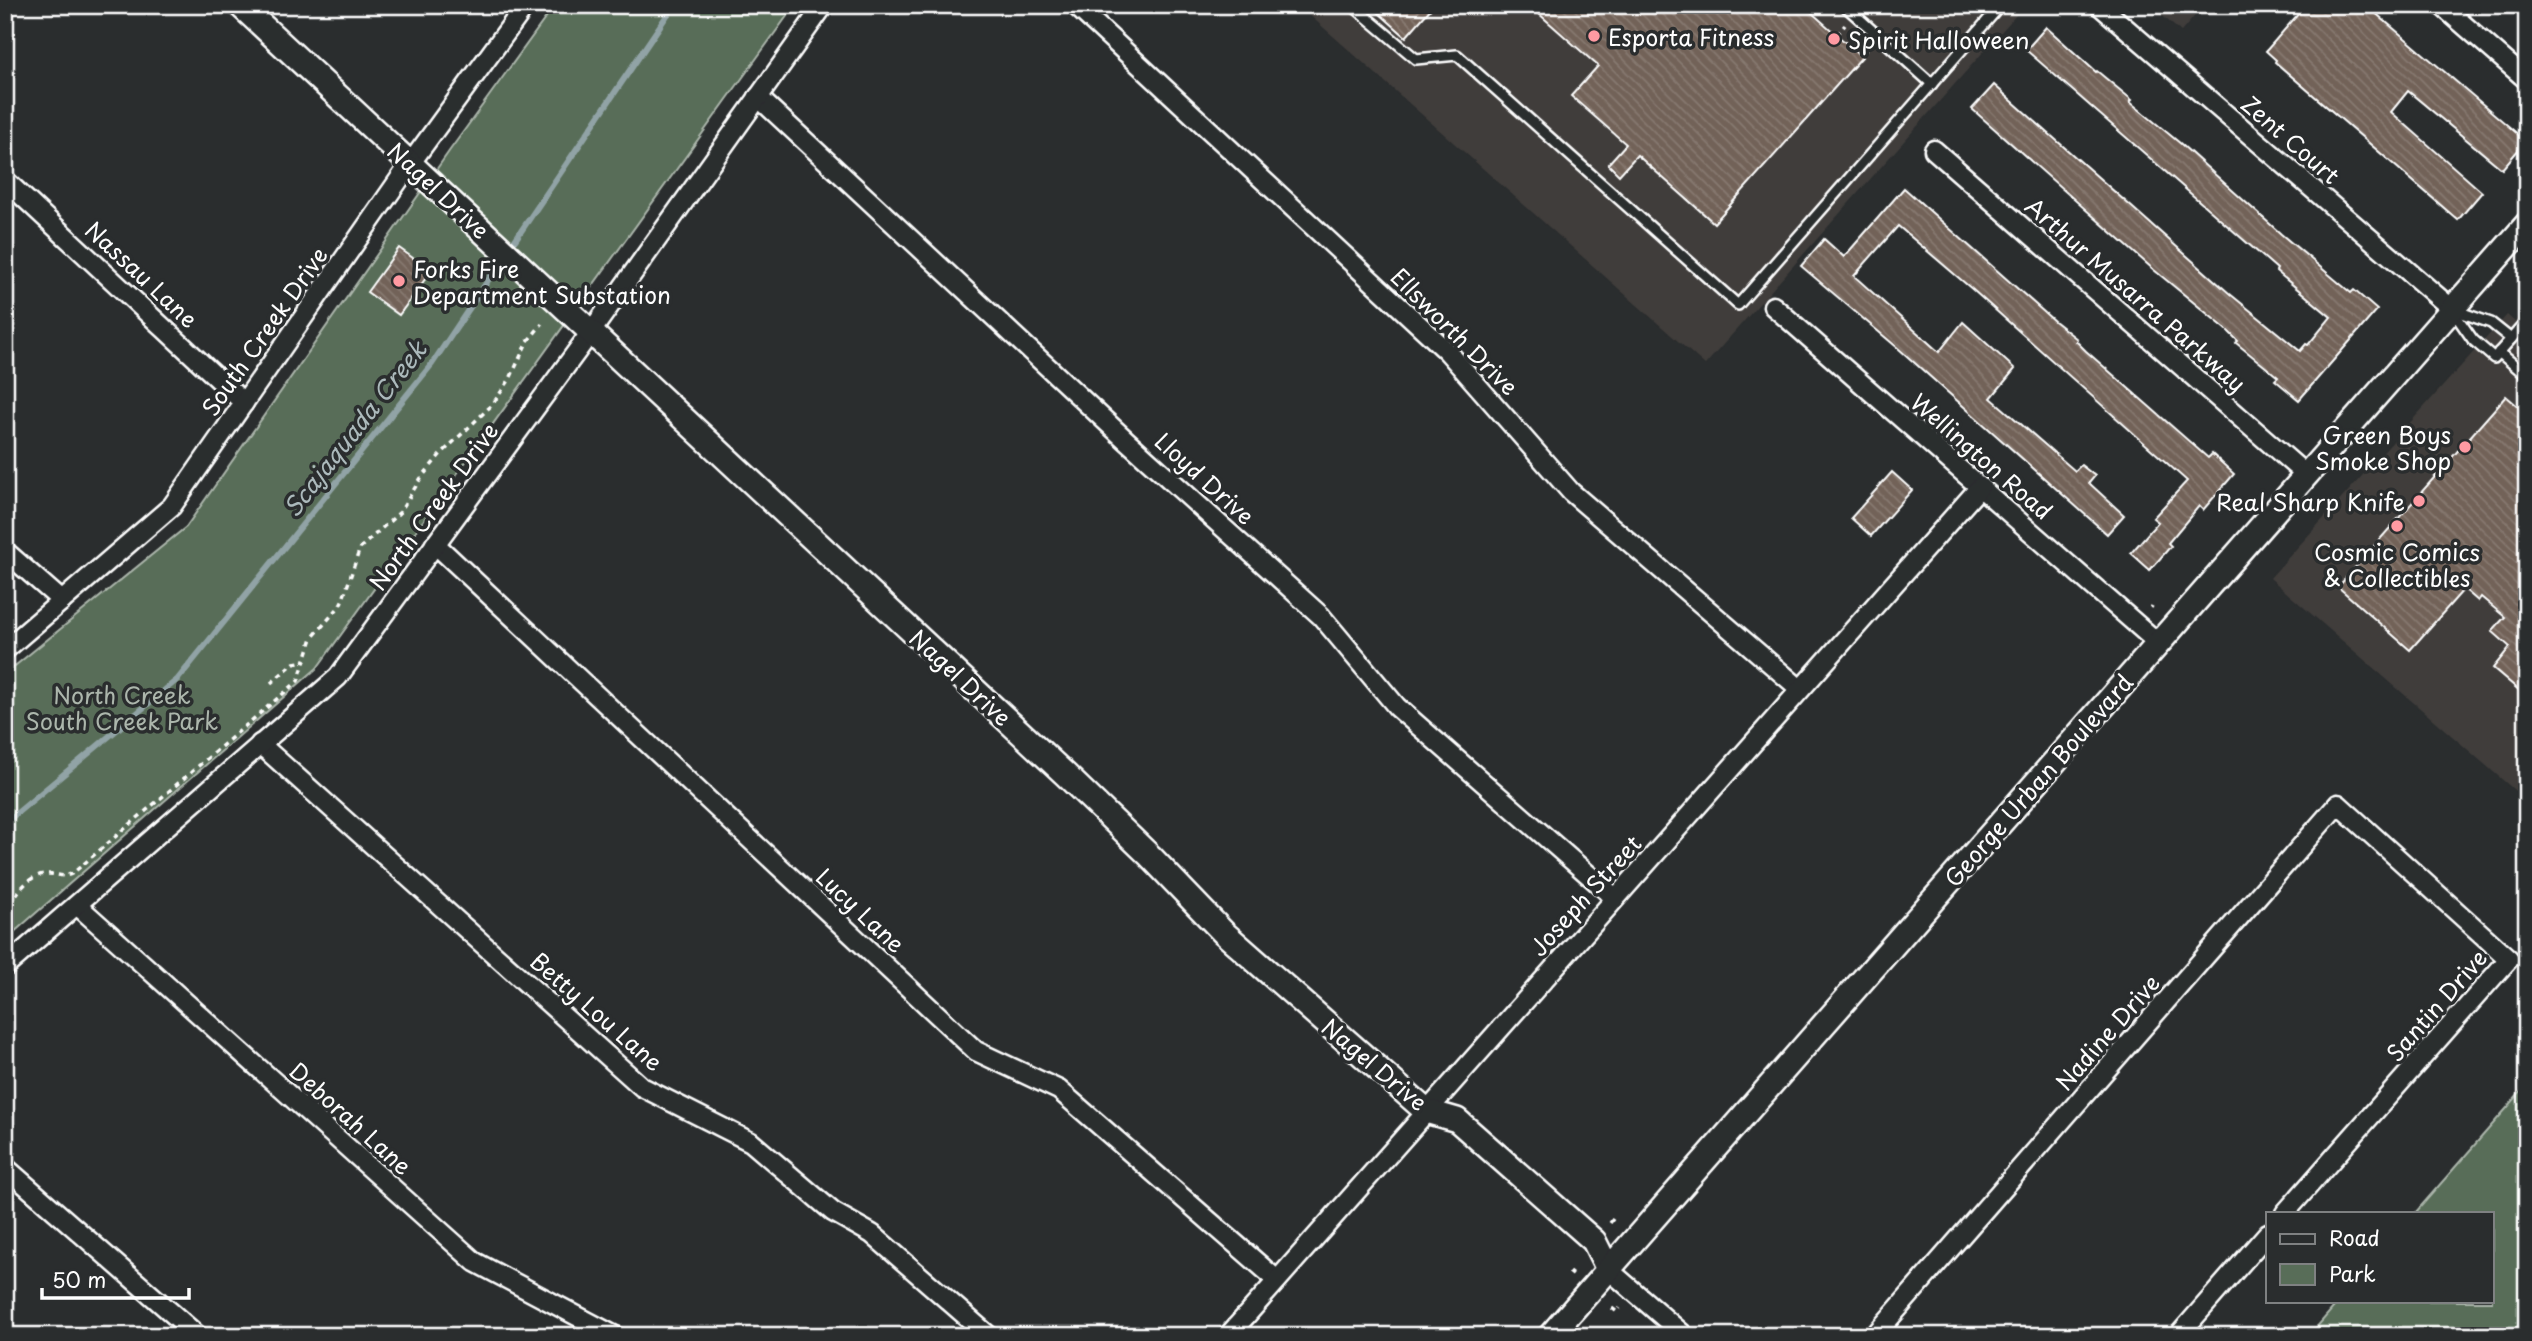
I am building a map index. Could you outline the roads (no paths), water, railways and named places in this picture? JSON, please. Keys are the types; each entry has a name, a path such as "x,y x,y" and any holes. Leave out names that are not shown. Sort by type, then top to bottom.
{"street":[{"name":"Nagel Drive","path":"240,5 1066,775 1150,856 1223,932 1426,1111 1458,1120 1594,1241 1608,1269 1685,1336"},
{"name":"South Creek Drive","path":"5,650 172,506 410,164 526,5"},
{"name":"North Creek Drive","path":"5,967 338,677 591,332 824,5"},
{"name":"Ellsworth Drive","path":"1075,5 1447,351 1572,492 1800,689"},
{"name":"Zent Court","path":"2099,5 2452,309"},
{"path":"2441,5 2527,80"},
{"name":"Lloyd Drive","path":"758,97 1126,440 1321,617 1397,707 1615,898"},
{"name":"Arthur Musarra Parkway","path":"1934,150 2306,475"},
{"name":"Nassau Lane","path":"5,180 244,403"},
{"name":"George Urban Boulevard","path":"1550,1336 2527,224"},
{"name":"Wellington Road","path":"1773,306 2158,643"},
{"name":"Joseph Street","path":"1228,1336 1980,487"},
{"name":"Lucy Lane","path":"435,544 976,1051 1059,1090 1277,1280"},
{"path":"5,551 62,601"},
{"name":"Betty Lou Lane","path":"260,744 642,1087 751,1142 833,1212 872,1234 989,1336"},
{"name":"Nadine Drive","path":"1874,1336 2338,804 2381,844"},
{"name":"Santin Drive","path":"2287,1212 2509,959 2381,844"},
{"name":"Deborah Lane","path":"77,905 475,1262 615,1336"},
{"path":"5,1167 198,1336"},
{"path":"2178,1336 2266,1235"}],"lane":[{"path":"1352,5 1416,59 1457,54 1738,305 2001,5"},
{"path":"1844,5 1932,84"},
{"path":"2452,309 2491,323 2511,339"},
{"path":"2452,309 2473,340 2527,376"},
{"path":"2497,355 2527,321"}],"waterway":[{"name":"Scajaquada Creek","path":"509,249 674,5"},
{"name":"Scajaquada Creek","path":"5,823 178,679 432,364 503,258"}],"place":[{"name":"Esporta Fitness","path":"1594,36"},
{"name":"Spirit Halloween","path":"1834,39"},
{"name":"Forks Fire Department Substation","path":"399,281"},
{"name":"Green Boys Smoke Shop","path":"2465,447"},
{"name":"Real Sharp Knife","path":"2419,501"},
{"name":"Cosmic Comics & Collectibles","path":"2397,526"}],"park label":[{"name":"North Creek South Creek Park","path":"122,707"}]}
